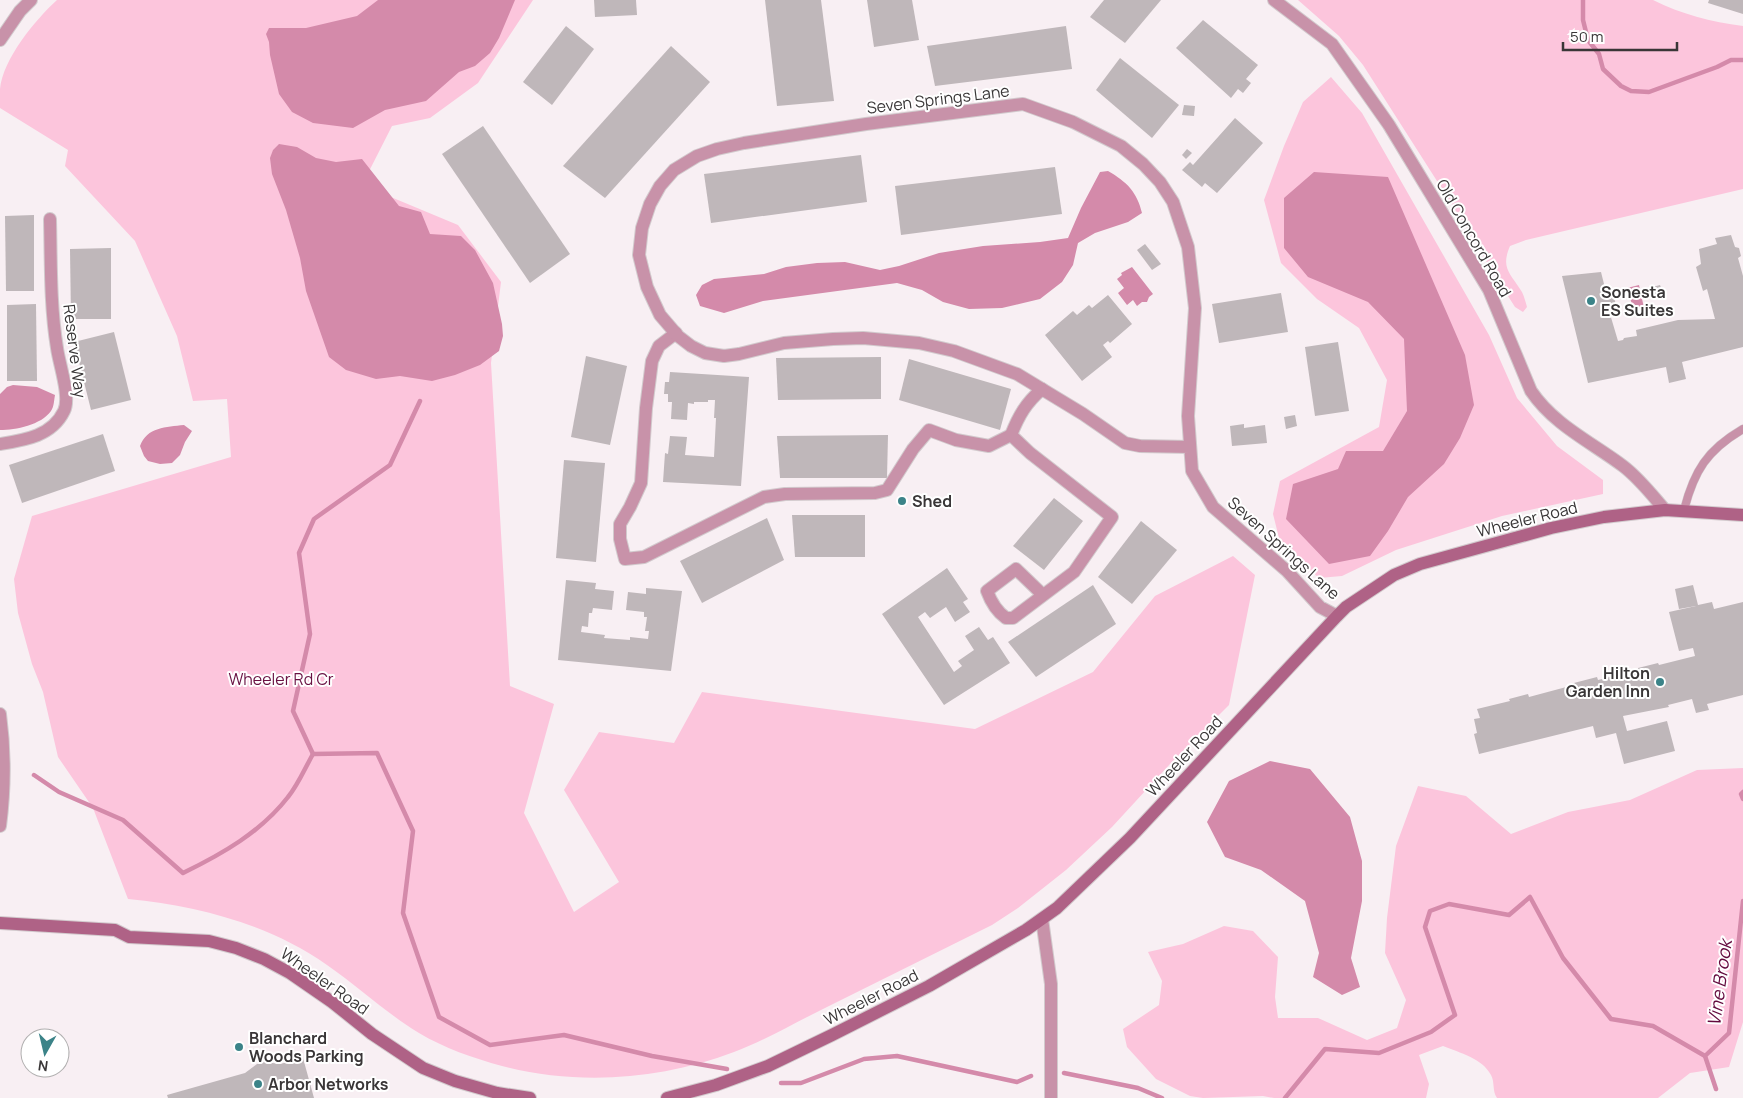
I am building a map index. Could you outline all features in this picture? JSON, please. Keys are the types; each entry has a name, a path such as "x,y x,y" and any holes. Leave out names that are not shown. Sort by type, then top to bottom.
{"main road":[{"name":"Wheeler Road","path":"667,1098 716,1085 776,1062 929,986 1042,919 1057,908 1130,838 1346,607 1394,575 1420,564 1552,528 1604,517 1665,510 1743,515"},
{"name":"Wheeler Road","path":"0,923 115,930 128,936 209,941 236,948 264,959 290,973 332,1002 372,1034 422,1068 455,1081 530,1098"}],"street":[{"path":"0,40 20,11 31,0"},
{"name":"Old Concord Road","path":"1274,0 1332,44 1389,125 1489,290 1531,391 1540,405 1552,417 1624,466 1644,485 1665,510"},
{"name":"Seven Springs Lane","path":"1190,447 1140,446 1125,442 1084,414 1016,374 954,351 919,343 863,338 833,339 784,343 724,356 705,353 691,346 676,333 660,315 652,301 644,279 640,255 642,228 650,204 660,186 674,170 697,156 744,143 866,124 1022,104 1073,122 1121,146 1143,164 1160,182 1173,202 1188,247 1195,308 1188,416 1192,471 1213,507 1287,571 1320,607 1337,616"},
{"name":"Reserve Way","path":"0,444 30,440 56,425 66,409 65,386 57,348 53,312 50,219"},
{"path":"676,333 660,346 652,361 646,408 641,483 620,524 620,540 625,559 644,557 764,497 785,494 875,493 887,490 913,449 929,430 956,440 989,446 1011,435 1019,416 1029,400 1042,389"},
{"path":"1011,435 1030,453 1112,517 1074,572 1043,595"},
{"path":"0,714 4,746 4,781 0,826"},
{"path":"1042,919 1051,984 1051,1098"}],"lane":[{"path":"1684,510 1690,485 1699,468 1724,440 1743,429"}],"green space":[{"name":"Wheeler Rd Cr","path":"57,0 533,0 478,83 430,118 392,126 362,185 458,225 501,282 491,363 510,686 554,704 524,813 574,912 619,882 564,790 599,732 674,743 702,692 975,729 1093,672 1155,596 1233,556 1255,575 1229,705 1170,764 1112,827 1066,870 1018,908 992,925 746,1047 677,1069 619,1077 589,1078 531,1072 502,1066 449,1048 419,1033 327,965 281,938 232,919 207,912 181,906 128,899 93,808 58,757 43,692 32,664 18,613 14,579 32,516 231,457 227,399 193,401 177,336 135,241 65,166 68,150 0,108 0,89 7,65 30,29"},
{"path":"1298,0 1653,0 1696,17 1743,26 1743,189 1526,240 1510,246 1506,264 1523,295 1527,307 1523,312 1515,307 1363,65 1339,36"},
{"path":"1331,77 1362,113 1489,335 1517,398 1557,446 1603,480 1603,494 1502,516 1396,550 1342,576 1319,578 1280,542 1273,514 1280,481 1379,427 1387,380 1359,328 1317,299 1281,263 1264,200 1303,102"},
{"path":"1743,768 1743,1022 1729,1067 1690,1073 1658,1098 1497,1098 1492,1078 1482,1064 1443,1046 1419,1055 1429,1084 1426,1098 1274,1098 1263,1096 1203,1098 1190,1096 1156,1079 1127,1047 1123,1029 1159,1005 1162,981 1148,952 1183,944 1224,926 1253,931 1278,957 1275,997 1278,1018 1318,1018 1367,1040 1397,1028 1406,1000 1385,953 1387,918 1396,846 1418,786 1466,796 1511,834 1568,812 1630,800 1697,770"}],"shaded area":[{"path":"378,0 515,0 499,38 490,53 475,66 459,72 426,101 385,110 353,128 313,123 292,112 279,94 266,34 269,28 306,28 357,16"},
{"path":"279,144 297,147 316,158 336,162 362,159 399,206 421,212 430,234 461,236 475,250 493,283 502,324 503,336 499,351 480,365 455,375 432,381 400,376 376,379 346,370 329,357 306,291 300,258 286,210 272,174 270,158 273,150"},
{"path":"1108,171 1121,179 1130,188 1137,199 1142,213 1128,222 1095,233 1078,243 1073,265 1062,282 1040,299 1002,308 969,309 943,302 922,290 897,283 763,301 724,313 700,306 696,295 702,285 714,279 764,274 786,267 845,262 880,270 939,253 983,246 1068,238 1100,172"},
{"path":"1314,172 1388,177 1465,355 1474,405 1460,438 1444,464 1408,497 1388,531 1370,556 1329,564 1286,519 1293,484 1338,469 1346,451 1383,451 1407,411 1404,339 1368,302 1308,277 1284,248 1284,198"},
{"path":"1132,267 1153,294 1147,302 1142,302 1137,306 1133,300 1127,305 1118,293 1124,288 1117,279 1122,275 1121,273"},
{"path":"1639,285 1644,308 1634,311 1627,288"},
{"path":"13,385 37,387 55,395 53,408 47,416 35,423 21,428 0,430 0,394 7,387"},
{"path":"184,425 192,431 180,455 172,463 160,464 148,461 140,446 147,435 158,429"},
{"path":"1270,761 1310,769 1350,817 1362,861 1362,901 1351,958 1360,987 1342,995 1313,977 1319,953 1305,901 1261,870 1225,857 1207,822 1229,781"}],"building":[{"path":"594,0 636,0 637,15 595,17"},
{"path":"765,0 821,0 834,101 777,106"},
{"path":"867,0 912,0 919,40 874,47"},
{"path":"1104,0 1161,0 1125,43 1090,17"},
{"path":"1709,0 1743,0 1743,14 1708,3"},
{"path":"1203,20 1258,65 1246,79 1251,83 1243,93 1238,89 1231,98 1176,48"},
{"path":"566,26 594,49 552,105 523,82"},
{"path":"1066,26 1072,69 935,86 927,46"},
{"path":"671,46 710,82 605,198 563,166"},
{"path":"1120,58 1179,105 1152,138 1096,90"},
{"path":"1184,105 1195,106 1194,116 1182,115"},
{"path":"1235,118 1263,143 1217,193 1205,183 1202,187 1182,170 1190,162 1193,165"},
{"path":"483,126 570,254 530,283 442,154"},
{"path":"1187,149 1192,153 1186,159 1182,155"},
{"path":"861,155 867,202 711,223 704,174"},
{"path":"1055,167 1062,214 901,235 895,186"},
{"path":"34,215 34,291 6,291 5,216"},
{"name":"Sonesta ES Suites","path":"1731,235 1735,247 1739,248 1741,256 1738,258 1743,276 1743,347 1682,362 1686,379 1669,383 1666,367 1588,383 1562,276 1601,272 1605,288 1611,288 1618,311 1610,314 1618,341 1637,336 1636,330 1678,320 1715,319 1707,289 1703,291 1696,267 1701,264 1699,249 1717,244 1715,238"},
{"path":"1145,244 1161,264 1152,270 1137,250"},
{"path":"111,248 111,319 71,319 70,249"},
{"path":"1660,285 1664,296 1653,299 1649,288"},
{"path":"1281,293 1288,332 1219,343 1212,304"},
{"path":"1108,295 1132,324 1110,343 1108,341 1103,345 1112,357 1082,381 1045,335 1073,311 1077,315 1089,305 1092,308"},
{"path":"36,304 37,381 7,381 7,305"},
{"path":"114,332 131,400 91,410 74,342"},
{"path":"1338,342 1349,411 1315,416 1305,347"},
{"path":"586,356 627,366 610,445 571,437"},
{"path":"881,357 881,399 778,400 776,358"},
{"path":"909,359 1011,389 1000,430 899,400"},
{"path":"670,372 749,377 741,486 663,482 665,453 668,454 670,436 687,437 685,455 714,457 715,400 694,402 694,404 688,403 687,420 671,419 672,402 668,402 668,394 664,394 665,382 669,382"},
{"path":"1295,415 1297,426 1286,429 1284,417"},
{"path":"1244,424 1244,428 1265,425 1267,443 1232,446 1230,426"},
{"path":"103,434 115,471 22,503 9,465"},
{"path":"888,435 887,478 780,478 777,436"},
{"path":"564,460 605,463 596,562 556,558"},
{"name":"Shed","path":"903,496 907,500 902,507 897,503"},
{"path":"1054,498 1083,521 1044,570 1013,546"},
{"path":"792,515 865,515 865,557 795,557"},
{"path":"767,518 784,560 702,603 680,561"},
{"path":"1141,521 1177,550 1132,604 1098,577"},
{"path":"947,568 968,599 963,602 970,612 955,622 946,607 930,618 925,612 918,617 954,672 962,666 958,661 974,650 965,636 979,627 988,640 993,637 1010,663 944,705 882,614"},
{"path":"566,580 596,583 595,589 614,591 612,610 593,608 592,613 589,613 588,627 582,626 581,632 605,635 604,638 630,640 630,637 648,639 649,631 645,631 647,617 644,617 644,612 626,610 628,592 646,594 646,588 682,591 671,671 558,660"},
{"path":"1093,585 1116,624 1036,677 1008,642"},
{"name":"Hilton Garden Inn","path":"1693,585 1698,605 1712,602 1714,609 1743,602 1743,695 1707,704 1709,710 1696,713 1692,699 1668,705 1669,707 1623,716 1627,731 1667,721 1675,751 1624,764 1616,733 1596,738 1593,726 1479,754 1474,734 1477,733 1474,719 1480,718 1477,709 1510,701 1509,699 1528,694 1529,697 1597,677 1598,680 1658,663 1659,665 1695,656 1693,648 1679,651 1669,612 1696,606 1679,609 1675,589"},
{"name":"Arbor Networks","path":"303,1058 314,1098 168,1098 167,1095 245,1073 257,1064 265,1062 280,1064"}],"waterway":[{"name":"Vine Brook","path":"1583,0 1583,20 1588,40 1599,54 1603,69 1621,86 1631,91 1649,92 1731,60 1743,60"},
{"path":"313,754 293,711 310,634 299,553 314,519 390,465 420,401"},
{"path":"313,754 377,753 413,831 403,913 439,1017 490,1045 564,1035 652,1056 727,1069"},
{"path":"34,775 59,792 123,820 183,873 226,850 266,821 292,792 313,754"},
{"name":"Vine Brook","path":"1743,792 1741,794 1743,799"},
{"path":"1285,1098 1325,1049 1379,1053 1431,1032 1455,1015 1425,927 1430,911 1449,904 1509,915 1530,897 1563,958 1611,1019 1653,1026 1705,1056"},
{"name":"Vine Brook","path":"1716,1089 1705,1056 1729,1033 1743,901"},
{"path":"781,1083 801,1083 864,1059 897,1056 1017,1082 1031,1076"},
{"path":"1064,1073 1138,1088 1162,1098"}],"place":[{"name":"Sonesta ES Suites","path":"1591,301"},
{"name":"Shed","path":"902,501"},
{"name":"Hilton Garden Inn","path":"1660,682"},
{"name":"Blanchard Woods Parking","path":"239,1047"},
{"name":"Arbor Networks","path":"258,1084"}]}
